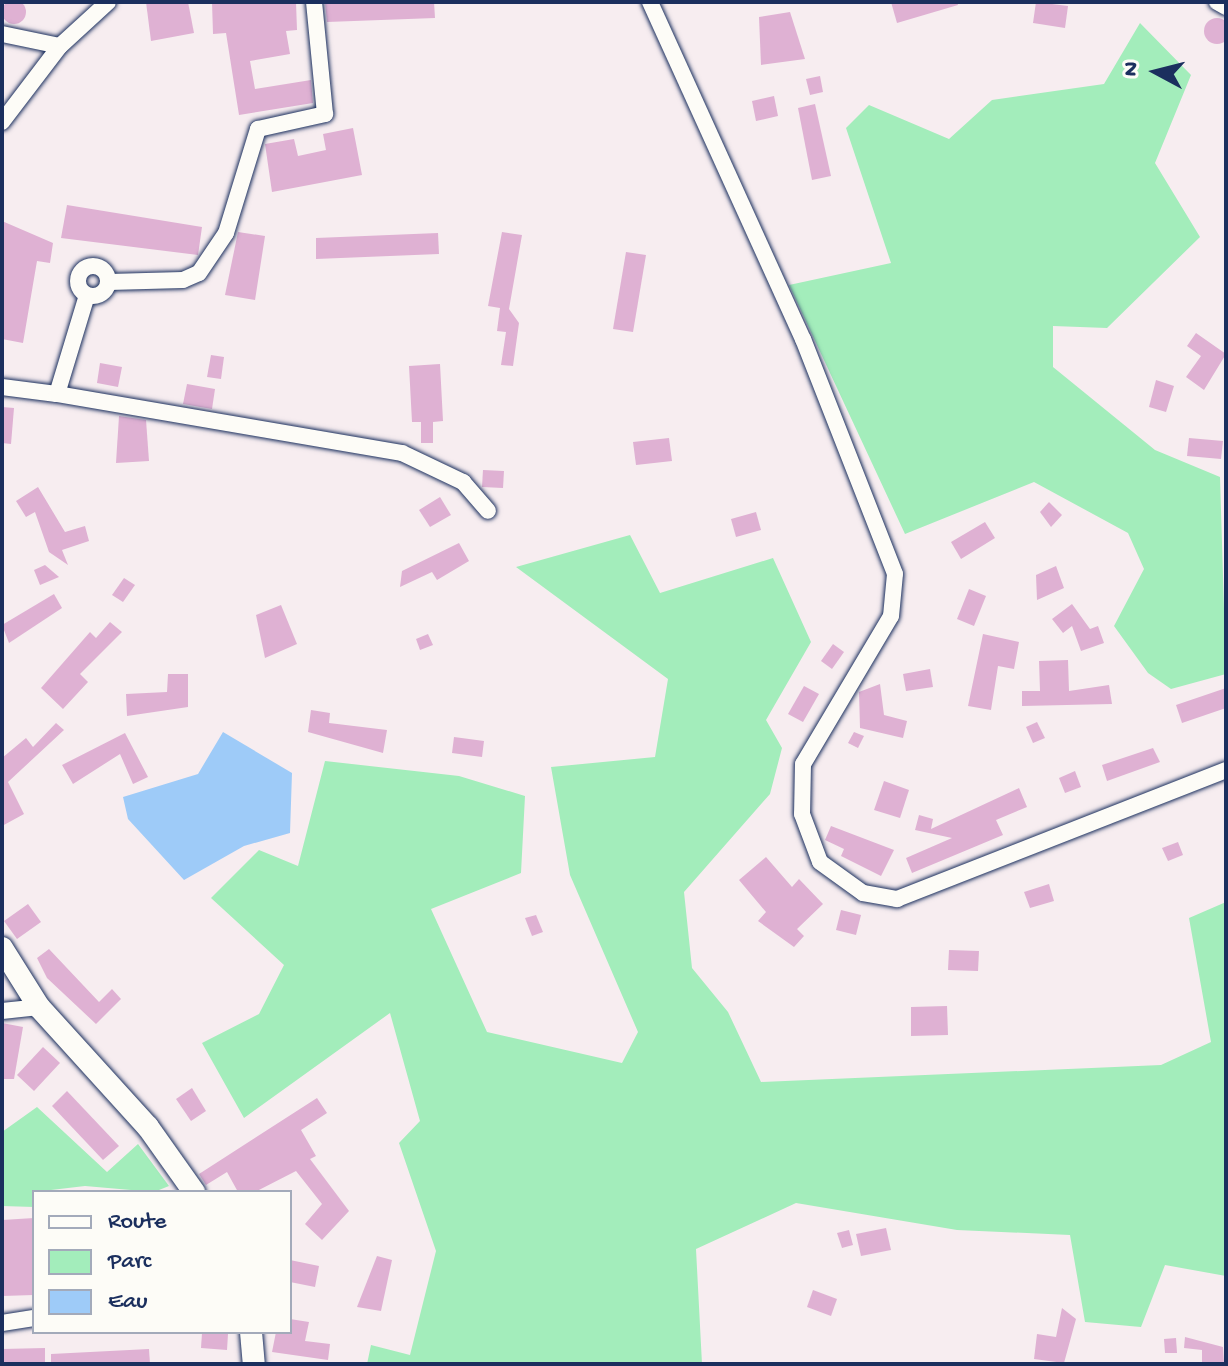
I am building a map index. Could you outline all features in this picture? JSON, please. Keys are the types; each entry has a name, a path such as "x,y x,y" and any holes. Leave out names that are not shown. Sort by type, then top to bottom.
{"street":[{"path":"2,122 60,46 108,2"},
{"path":"109,282 183,280 199,273 226,233 258,129 325,114 314,2"},
{"path":"650,2 803,339 895,574 891,616 803,764 802,814 820,862 863,893 897,899 1226,770"},
{"path":"1217,2 1226,7"},
{"path":"2,34 60,46"},
{"path":"27,40 37,75"},
{"path":"100,267 109,282 98,296 87,295 79,287 83,270 100,267"},
{"path":"57,394 87,295"},
{"path":"2,387 402,453 463,482 488,511"},
{"path":"2,948 39,1007 148,1127 193,1190"},
{"path":"2,1011 39,1007"},
{"path":"2,1323 32,1318"},
{"path":"251,1334 254,1364"}],"green space":[{"path":"1140,23 1191,75 1155,163 1200,237 1107,328 1053,326 1053,367 1155,450 1220,477 1226,674 1171,689 1148,673 1114,626 1144,569 1128,533 1034,482 905,534 789,285 891,263 846,128 869,105 949,139 992,100 1104,84"},
{"path":"630,535 660,593 773,558 811,642 766,720 782,748 770,794 684,892 692,968 728,1012 761,1082 1161,1065 1211,1042 1189,918 1226,902 1226,1276 1165,1265 1141,1327 1085,1322 1070,1235 957,1230 796,1203 696,1249 702,1364 367,1364 371,1345 410,1355 436,1251 399,1143 420,1121 390,1013 244,1118 202,1043 259,1014 284,965 211,898 259,850 298,866 325,761 459,776 525,796 521,873 431,909 487,1032 622,1063 638,1032 570,875 551,767 655,757 668,679 516,567"},
{"path":"37,1107 107,1172 138,1144 169,1186 159,1190 85,1186 32,1190 32,1207 2,1206 2,1132"}],"water":[{"path":"223,732 292,773 290,833 244,846 184,880 128,819 123,797 198,774"}],"building":[{"path":"14,0 23,3 26,12 23,21 14,24 5,21 2,12 5,3"},
{"path":"146,2 188,2 194,33 151,41"},
{"path":"212,2 296,2 297,30 286,31 290,54 250,61 255,89 311,80 313,103 239,115 226,33 213,34"},
{"path":"325,2 434,2 435,18 327,22"},
{"path":"891,2 957,2 958,5 897,23"},
{"path":"1036,2 1068,6 1065,28 1033,23"},
{"path":"790,12 805,59 761,65 759,17"},
{"path":"1217,18 1226,22 1229,36 1226,40 1217,44 1208,40 1204,31 1208,22"},
{"path":"820,76 823,92 810,95 806,79"},
{"path":"774,96 778,116 756,121 752,101"},
{"path":"815,104 831,176 812,180 798,108"},
{"path":"353,128 362,175 272,192 265,144 294,139 298,156 326,150 323,134"},
{"path":"67,205 202,227 198,255 61,238"},
{"path":"2,221 53,243 50,263 37,261 23,343 2,339"},
{"path":"238,232 265,236 255,300 225,295"},
{"path":"502,232 522,235 509,309 519,323 513,366 501,365 506,332 497,331 500,308 488,306"},
{"path":"438,233 439,254 316,259 316,238"},
{"path":"626,252 646,255 633,332 613,329"},
{"path":"1196,333 1226,354 1204,390 1186,377 1201,356 1187,346"},
{"path":"211,355 224,357 221,379 207,377"},
{"path":"100,363 122,367 118,387 97,383"},
{"path":"440,364 443,421 433,422 433,443 421,443 421,422 412,422 409,366"},
{"path":"1156,380 1174,386 1166,412 1149,407"},
{"path":"187,384 215,389 212,409 183,404"},
{"path":"2,407 14,408 11,444 2,443"},
{"path":"119,416 146,420 149,461 116,463"},
{"path":"669,438 672,461 636,465 633,442"},
{"path":"1189,438 1223,441 1221,459 1187,456"},
{"path":"483,470 504,471 503,488 482,487"},
{"path":"38,487 65,532 85,526 89,541 62,550 68,565 49,552 35,512 26,517 16,501"},
{"path":"440,497 451,515 430,527 419,510"},
{"path":"1049,502 1062,515 1051,527 1040,512"},
{"path":"756,512 761,530 736,537 731,519"},
{"path":"985,522 995,538 961,559 951,542"},
{"path":"459,543 469,561 437,580 432,572 400,587 402,571"},
{"path":"45,565 59,577 40,585 34,570"},
{"path":"1056,566 1064,588 1037,600 1036,575"},
{"path":"124,578 135,585 123,602 112,595"},
{"path":"969,589 986,596 974,626 957,619"},
{"path":"54,594 62,608 9,643 2,625"},
{"path":"1072,604 1090,629 1098,626 1104,643 1081,651 1072,626 1063,633 1052,619"},
{"path":"281,605 297,644 265,658 256,615"},
{"path":"110,622 122,632 80,674 88,682 63,709 41,688 90,632 96,638"},
{"path":"428,634 433,645 420,650 416,639"},
{"path":"983,634 1019,642 1014,669 998,666 991,710 968,706"},
{"path":"833,644 844,652 832,669 821,661"},
{"path":"1068,660 1069,691 1109,685 1112,704 1022,706 1022,691 1040,691 1039,661"},
{"path":"930,669 933,687 906,691 903,674"},
{"path":"168,674 188,674 188,707 127,716 126,694 167,692"},
{"path":"880,684 884,715 907,721 903,738 860,728 859,692"},
{"path":"804,686 819,694 803,722 788,714"},
{"path":"1226,688 1226,708 1182,723 1176,705"},
{"path":"311,710 330,713 329,723 387,730 383,753 308,732"},
{"path":"1037,722 1045,738 1033,743 1026,727"},
{"path":"56,723 64,730 8,782 24,814 2,826 2,758 26,738 33,747"},
{"path":"854,732 864,736 858,748 848,743"},
{"path":"125,733 148,777 133,784 120,754 73,784 62,765"},
{"path":"454,737 484,741 482,757 452,753"},
{"path":"1153,748 1160,762 1107,781 1102,765"},
{"path":"1075,771 1081,787 1065,793 1059,778"},
{"path":"884,781 909,790 900,818 874,810"},
{"path":"1019,788 1027,807 996,820 1003,835 912,873 906,858 952,838 915,830 919,815 933,819 931,829"},
{"path":"831,826 894,850 881,876 841,856 844,849 825,840"},
{"path":"1178,842 1183,855 1168,861 1162,848"},
{"path":"766,857 792,887 799,879 823,904 797,929 804,936 794,947 758,921 766,912 739,880"},
{"path":"1049,884 1054,901 1030,908 1024,892"},
{"path":"28,904 41,922 17,939 4,921"},
{"path":"841,910 861,915 856,935 836,930"},
{"path":"536,915 543,932 532,936 525,918"},
{"path":"49,949 99,1002 112,989 121,999 96,1024 47,978 37,958"},
{"path":"949,950 979,951 978,971 948,970"},
{"path":"947,1006 948,1035 911,1036 911,1007"},
{"path":"2,1023 23,1027 14,1079 2,1079"},
{"path":"43,1047 60,1063 34,1091 17,1075"},
{"path":"192,1088 206,1111 191,1121 176,1099"},
{"path":"67,1091 119,1146 103,1160 52,1106"},
{"path":"317,1098 327,1113 301,1130 316,1156 310,1159 349,1211 322,1240 305,1224 322,1204 296,1171 259,1190 237,1190 227,1172 206,1185 199,1174"},
{"path":"32,1218 32,1295 2,1296 2,1220"},
{"path":"886,1228 891,1250 861,1256 856,1234"},
{"path":"849,1230 853,1245 842,1248 837,1233"},
{"path":"377,1256 392,1260 381,1311 357,1307"},
{"path":"292,1260 319,1266 315,1287 292,1282"},
{"path":"813,1290 837,1299 831,1316 807,1307"},
{"path":"1062,1308 1076,1319 1064,1363 1034,1359 1037,1334 1056,1337"},
{"path":"292,1319 309,1322 305,1341 330,1344 328,1360 272,1352 276,1334 292,1334"},
{"path":"202,1334 228,1334 227,1350 201,1348"},
{"path":"1185,1337 1223,1347 1224,1364 1202,1364 1202,1350 1184,1348"},
{"path":"1176,1338 1177,1353 1165,1353 1164,1339"},
{"path":"45,1348 45,1364 2,1364 2,1349"},
{"path":"149,1349 150,1364 51,1364 51,1354"}]}
